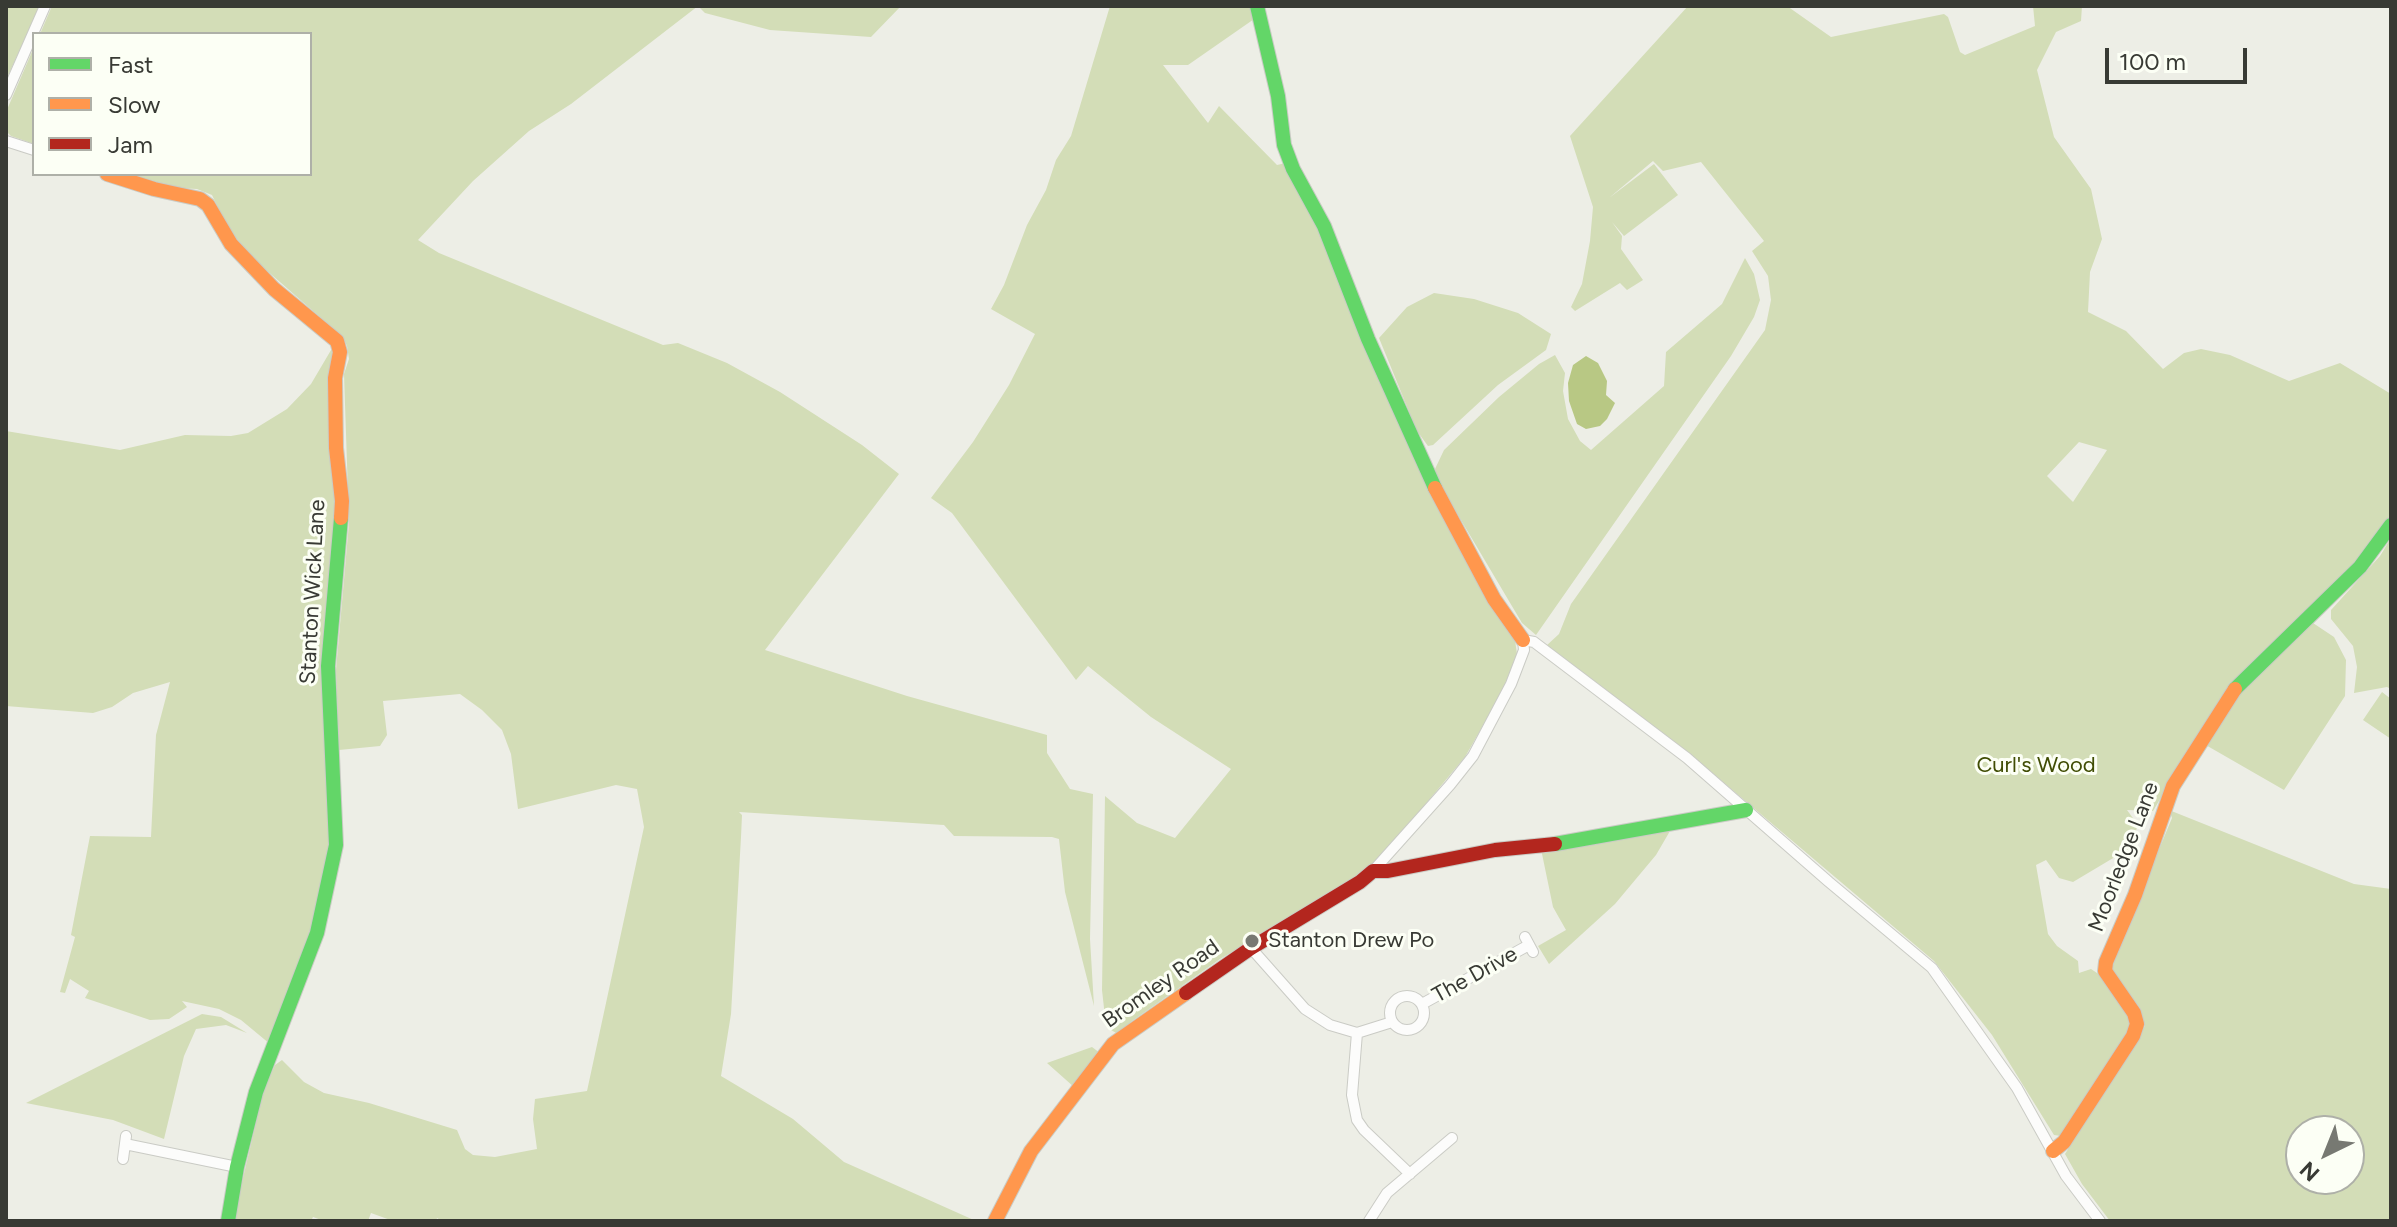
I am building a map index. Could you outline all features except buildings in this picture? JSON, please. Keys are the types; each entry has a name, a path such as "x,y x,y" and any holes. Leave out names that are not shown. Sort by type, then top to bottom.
{"street":[{"path":"34,32 45,6"},
{"path":"1257,6 1278,96 1284,145 1293,169 1324,226 1368,339 1443,507 1494,599 1523,640 1534,642 1715,781 1932,968 2017,1088 2066,1176 2100,1221"},
{"path":"6,95 32,36"},
{"path":"6,141 32,149"},
{"name":"Stanton Wick Lane","path":"113,176 200,199 208,205 231,244 274,289 337,341 340,352 335,378 336,448 342,501 328,666 336,845 317,933 256,1092 237,1167 228,1221"},
{"name":"Moorledge Lane","path":"2053,1151 2064,1142 2133,1036 2137,1024 2134,1013 2105,971 2106,962 2135,895 2173,786 2237,687 2360,567 2391,525"},
{"name":"Bromley Road","path":"995,1221 1031,1151 1105,1052 1128,1031 1373,871 1473,756 1511,684 1524,650 1523,640"},
{"name":"Bromley Road","path":"1373,871 1388,871 1495,850 1556,844 1746,810"},
{"name":"The Drive","path":"1422,1004 1529,945"},
{"path":"1251,948 1305,1009 1330,1025 1357,1033 1352,1095 1357,1120 1410,1174"},
{"name":"The Drive","path":"1399,997 1413,997 1422,1004 1424,1017 1414,1029 1401,1029 1392,1022 1391,1006 1399,997"},
{"name":"The Drive","path":"1357,1033 1392,1022"},
{"path":"1369,1221 1380,1201 1452,1138"},
{"path":"123,1159 126,1140 237,1167"}],"green space":[{"path":"6,6 40,6 6,80"},
{"path":"52,6 698,6 571,104 529,131 473,181 418,240 439,253 663,345 678,343 727,363 780,392 862,445 899,474 765,650 907,696 1047,735 1047,753 1070,789 1093,794 1090,939 1094,1006 1065,892 1059,839 954,836 944,825 739,812 742,815 731,1014 721,1076 793,1119 844,1162 976,1221 442,1221 437,1218 436,1221 393,1221 371,1213 368,1221 324,1221 313,1217 311,1221 236,1221 234,1216 264,1089 275,1065 282,1060 304,1082 324,1093 369,1103 457,1130 465,1149 473,1155 495,1157 537,1149 533,1119 535,1099 587,1091 644,827 637,789 616,785 518,809 511,754 502,730 460,694 383,701 387,735 380,746 339,750 336,670 349,523 344,374 349,359 347,346 343,337 257,262 229,230 212,195 135,176 312,176 312,32 41,32"},
{"path":"698,6 901,6 871,37 770,30 705,13"},
{"path":"1110,6 1253,6 1257,17 1188,65 1163,65 1208,123 1219,106 1277,165 1286,163 1320,230 1417,459 1417,466 1499,617 1515,640 1517,654 1502,692 1465,757 1382,856 1361,876 1220,959 1118,1034 1111,1030 1105,1017 1102,990 1105,796 1137,823 1175,838 1231,769 1151,717 1088,666 1076,680 952,513 931,498 973,442 1009,385 1035,334 991,309 1004,285 1027,225 1046,190 1056,160 1071,136"},
{"name":"Curl's Wood","path":"1688,6 1787,6 1831,37 1944,14 1948,17 1960,52 1965,55 2035,26 2033,6 2082,6 2081,21 2056,32 2037,70 2054,137 2091,189 2102,239 2090,272 2088,312 2126,331 2163,369 2184,353 2201,349 2230,355 2289,381 2340,363 2391,394 2391,515 2370,549 2221,697 2153,811 2127,810 2138,825 2130,848 2073,882 2059,878 2046,860 2036,865 2048,934 2057,946 2078,961 2079,973 2091,969 2100,975 2131,1015 2131,1030 2061,1136 2054,1135 1992,1035 1934,961 1697,760 1546,646 1559,634 1571,604 1765,330 1771,300 1768,276 1752,251 1764,241 1701,162 1663,171 1653,161 1609,198 1654,164 1678,195 1624,236 1612,222 1622,236 1621,249 1643,280 1627,290 1620,283 1575,311 1571,307 1582,284 1593,207 1570,136","holes":["2079,442 2107,450 2073,502 2047,476"]},
{"path":"32,52 32,143 6,131 6,112"},
{"path":"1745,258 1754,274 1760,300 1754,317 1731,356 1536,635 1522,623 1439,483 1435,469 1444,450 1499,397 1555,355 1565,373 1563,391 1568,419 1580,441 1591,450 1664,386 1666,352 1722,304"},
{"path":"1434,293 1474,299 1518,313 1551,334 1546,350 1498,385 1433,445 1428,446 1417,431 1379,338 1407,307"},
{"path":"334,345 339,506 323,669 331,848 313,931 270,1044 241,1020 219,1009 182,1001 187,1007 169,1019 150,1020 85,998 89,991 70,979 65,993 60,992 75,937 71,935 90,836 151,837 156,735 170,682 133,693 112,707 93,713 6,706 6,431 120,450 185,435 231,436 248,433 287,409 311,384"},
{"path":"2391,538 2391,689 2387,687 2354,693 2357,667 2353,646 2331,619 2331,610 2380,556"},
{"path":"2313,623 2334,637 2346,660 2345,696 2284,790 2204,744 2244,685"},
{"path":"2382,692 2391,699 2391,739 2363,720"},
{"path":"2169,810 2354,884 2391,889 2391,1221 2110,1221 2082,1184 2065,1154 2145,1026 2140,1008 2115,976 2111,965 2172,818"},
{"path":"1670,831 1656,855 1615,904 1549,964 1538,946 1566,930 1553,907 1541,849"},
{"path":"202,1014 221,1017 247,1033 226,1025 196,1029 184,1056 164,1139 113,1120 26,1103"},
{"path":"1092,1047 1100,1053 1074,1087 1047,1063"}],"shaded area":[{"path":"1586,356 1598,363 1607,381 1606,395 1615,403 1600,426 1586,429 1577,424 1569,401 1568,383 1573,365"}],"traffic: fast":[{"path":"1257,6 1278,96 1284,145 1293,169 1324,226 1368,339 1435,488"},
{"path":"228,1221 237,1167 256,1092 317,933 336,845 328,666 341,518"},
{"path":"2235,689 2360,567 2391,525"},
{"path":"1555,844 1746,810"}],"traffic: slow":[{"path":"113,176 200,199 208,205 231,244 274,289 337,341 340,352 335,378 336,448 341,518"},
{"path":"1435,488 1494,599 1523,640"},
{"path":"2053,1151 2064,1142 2133,1036 2137,1024 2134,1013 2105,971 2106,962 2135,895 2173,786 2235,689"},
{"path":"995,1221 1031,1151 1113,1044 1186,993"}],"traffic: jam":[{"path":"1186,993 1373,871 1388,871 1495,850 1555,844"}],"place":[{"name":"Stanton Drew Po","path":"1252,941"}]}
